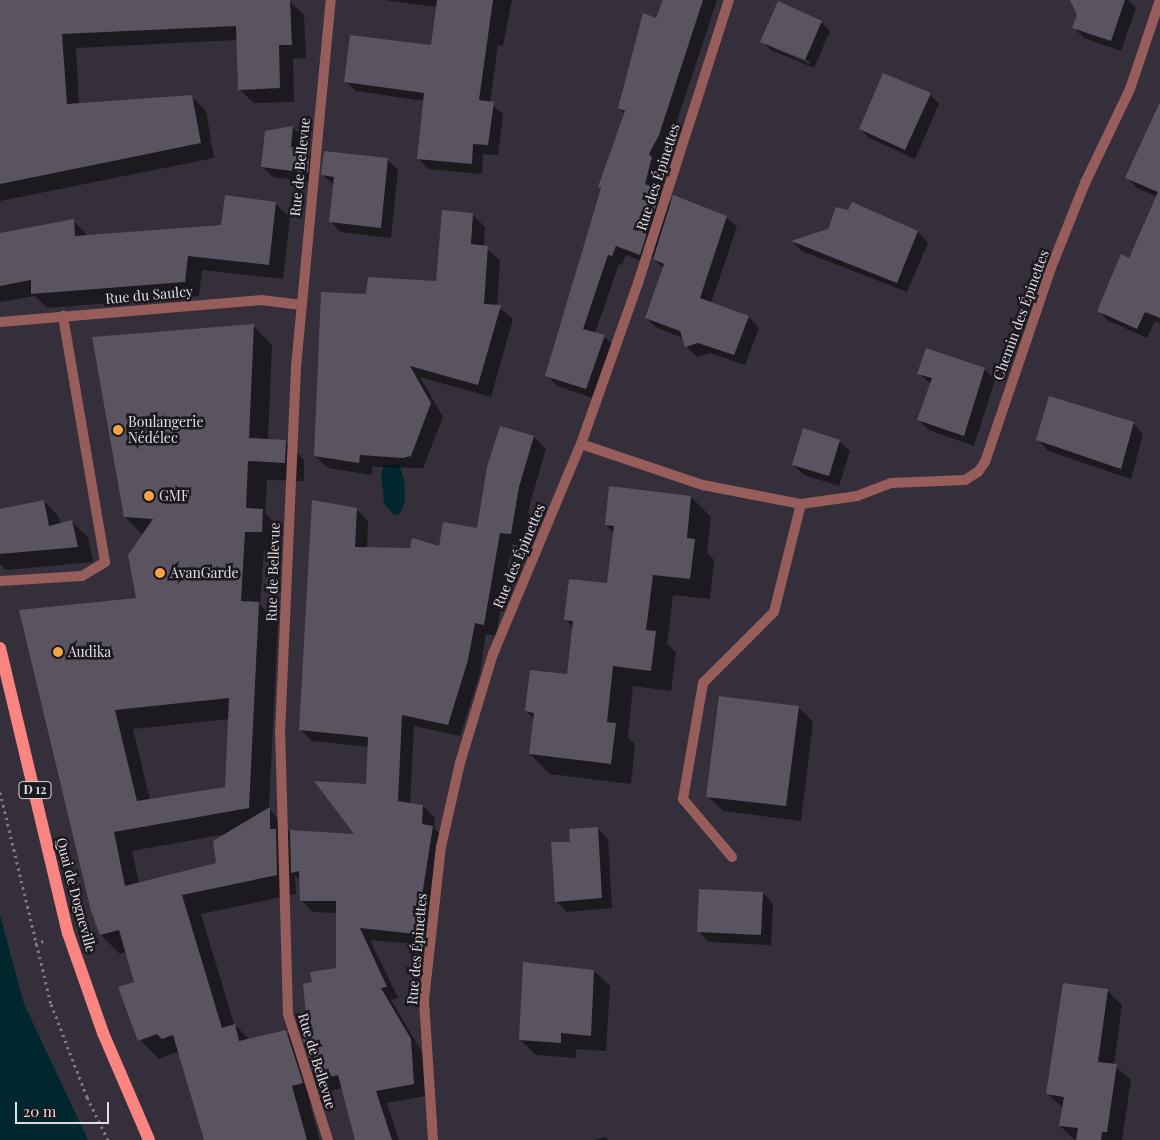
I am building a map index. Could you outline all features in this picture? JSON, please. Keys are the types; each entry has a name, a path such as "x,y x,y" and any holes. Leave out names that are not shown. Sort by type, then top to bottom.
{"main road":[{"name":"Quai de Dogneville","path":"0,648 68,933 103,1033 149,1140"}],"street":[{"name":"Rue de Bellevue","path":"328,1140 288,1014 280,734 300,305 331,0"},
{"name":"Rue des Épinettes","path":"433,1140 424,1000 441,847 460,763 493,654 581,444 638,283 729,0"},
{"name":"Chemin des Épinettes","path":"581,444 703,485 802,504 856,496 891,483 965,480 978,472 985,462 1051,268 1085,183 1130,89 1160,0"},
{"name":"Rue du Saulcy","path":"0,322 261,300 300,305"},
{"path":"0,582 82,576 105,562 63,316"},
{"path":"732,856 683,799 703,683 774,612 802,504"}],"path":[{"path":"0,792 51,1004 87,1097 108,1140"}],"water":[{"path":"399,464 404,479 405,500 400,514 394,515 384,503 381,475 384,466"},
{"path":"0,915 24,1004 88,1140 0,1140"}],"building":[{"path":"0,0 290,0 292,45 279,45 280,88 238,90 236,26 62,34 67,104 192,95 201,143 0,184"},
{"path":"437,0 493,0 479,100 494,102 488,145 473,144 472,164 417,159 424,93 344,82 350,35 431,45"},
{"path":"663,0 703,0 659,135 649,154 652,157 645,184 661,190 640,255 616,246 612,256 608,255 583,329 605,335 586,389 545,376 601,188 598,187 625,111 618,108 643,13 656,18"},
{"path":"1070,0 1125,0 1111,41 1072,28 1077,15"},
{"path":"778,1 822,21 805,60 760,42"},
{"path":"883,73 931,93 905,150 859,129"},
{"path":"1160,102 1160,318 1145,312 1137,329 1097,311 1121,254 1129,258 1158,192 1125,178"},
{"path":"293,126 291,147 310,149 308,173 261,167 265,131"},
{"path":"324,151 388,158 381,228 329,222 334,177 321,175"},
{"path":"225,195 276,202 269,265 188,256 185,282 31,294 31,280 0,286 0,233 74,219 75,236 221,225"},
{"path":"673,195 727,216 700,298 749,316 734,355 698,343 685,347 680,331 645,318 664,264 653,259"},
{"path":"852,202 918,231 897,283 791,241 828,229 836,207 848,210"},
{"path":"442,210 473,213 471,244 488,246 484,304 501,305 478,385 410,366 431,403 411,456 403,458 360,455 359,463 314,456 321,292 366,294 368,277 436,281"},
{"path":"254,324 249,438 286,440 285,463 248,461 246,508 263,509 262,532 245,532 241,601 259,602 249,808 114,832 125,886 216,863 213,841 270,807 270,829 276,829 277,875 182,895 222,1028 235,1024 239,1041 286,1030 303,1083 292,1086 307,1140 204,1140 173,1035 162,1039 157,1034 138,1041 118,987 134,982 119,930 100,935 91,911 19,610 136,598 128,555 153,519 124,517 92,337","holes":["229,698 225,787 137,801 115,710"]},
{"path":"926,348 985,368 964,436 917,420 932,378 917,374"},
{"path":"1049,396 1134,422 1121,469 1036,440"},
{"path":"500,426 534,436 519,487 511,534 500,533 484,625 475,623 468,660 448,725 402,715 398,801 423,805 422,824 433,826 416,934 360,928 387,987 381,988 411,1039 414,1084 376,1091 392,1140 355,1140 338,1075 316,1080 299,1027 307,1025 303,984 312,982 310,972 336,968 336,901 300,901 299,871 291,873 290,830 354,834 314,781 366,784 368,737 299,730 312,500 357,508 355,547 410,548 412,538 439,546 443,522 477,528 487,467"},
{"path":"803,428 840,440 829,476 792,465"},
{"path":"609,486 691,496 687,538 695,539 690,579 653,575 646,630 656,631 651,671 613,666 607,722 616,723 611,764 529,754 534,713 525,711 530,670 567,674 573,621 564,620 569,579 607,583 614,526 605,525"},
{"path":"44,500 49,526 72,520 78,547 0,554 0,509"},
{"path":"719,696 799,706 786,806 706,797"},
{"path":"598,827 602,898 555,902 551,842 570,842 569,829"},
{"path":"699,889 763,892 761,935 697,932"},
{"path":"523,962 594,970 591,1036 561,1033 561,1043 519,1040"},
{"path":"1063,983 1108,989 1098,1062 1117,1064 1107,1132 1102,1132 1101,1140 1076,1140 1078,1128 1059,1126 1064,1097 1046,1094"}],"place":[{"name":"Boulangerie Nédélec","path":"118,430"},
{"name":"GMF","path":"149,496"},
{"name":"AvanGarde","path":"160,573"},
{"name":"Audika","path":"58,652"}]}
